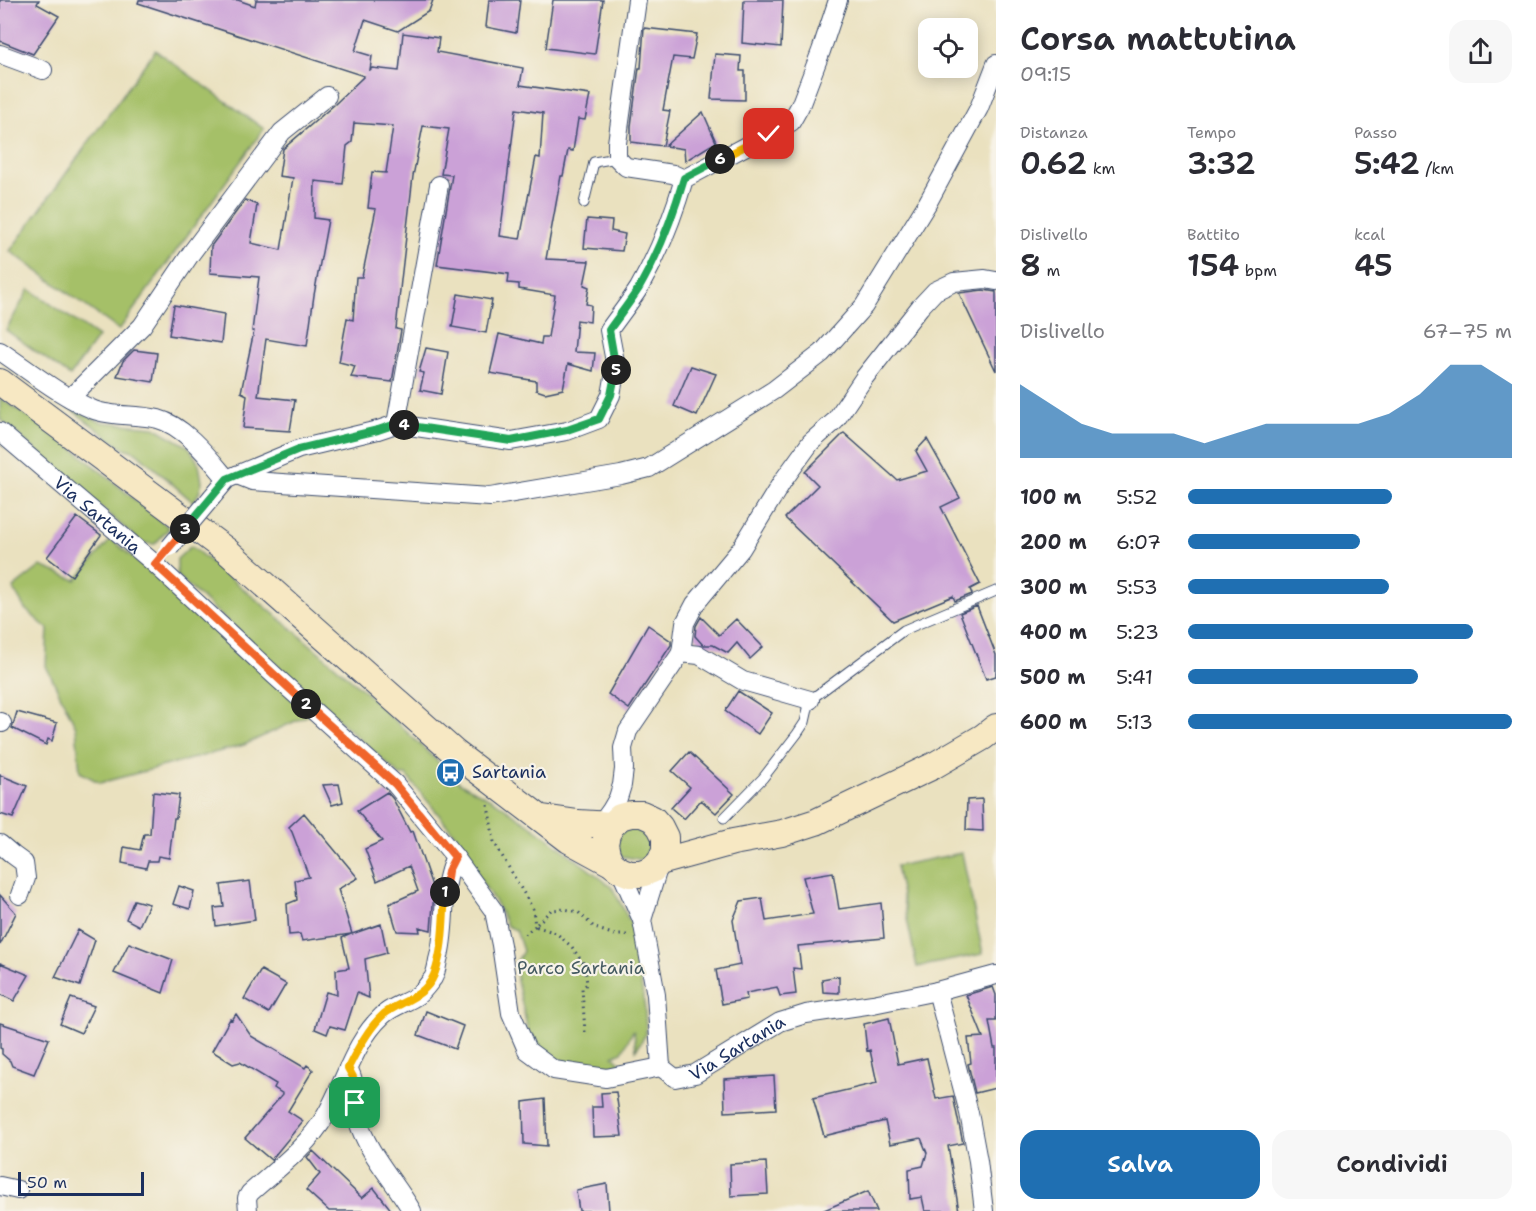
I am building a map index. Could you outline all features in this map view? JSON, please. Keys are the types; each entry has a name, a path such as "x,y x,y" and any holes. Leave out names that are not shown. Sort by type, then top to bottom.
{"street":[{"path":"637,0 617,142 617,158 626,167 673,174 684,178"},
{"path":"155,564 232,477 299,449 396,424 511,441 567,430 599,419 611,395 616,367 609,330 639,288 659,249 673,215 684,178 791,122 800,106 838,0"},
{"path":"0,54 43,70"},
{"path":"0,351 70,398 97,411 160,419 184,433 232,477 252,481 490,497 650,468 774,390 822,353 864,306 927,204 979,108 996,64"},
{"path":"70,398 142,326 192,252 282,132 327,96"},
{"path":"396,424 439,185"},
{"path":"661,1067 656,995 642,920 607,854 605,844 606,825 622,785 623,747 628,731 681,653 685,623 695,604 741,549 782,482 811,442 835,421 864,378 920,307 935,291 954,282 985,279 996,281"},
{"path":"0,382 227,550 455,753 569,840 630,874 641,874 651,870 662,850 729,830 782,833 816,822 933,766 996,728"},
{"name":"Via Sartania","path":"0,432 155,564 395,784 455,857 494,911 511,1013 527,1050 554,1070 606,1078 661,1067 675,1078 695,1074 780,1022 806,1014 937,991 996,975"},
{"path":"681,653 699,655 743,681 810,700"},
{"path":"624,769 632,796 642,814"},
{"path":"539,817 606,825 631,814 642,814 653,819 660,827 662,850 642,920"},
{"path":"0,844 24,863 26,878 20,895"},
{"path":"248,1211 247,1198 250,1193 307,1142 325,1116 364,1038 383,1015 419,995 434,977 441,948 448,871 455,857"},
{"path":"937,991 969,1113 984,1211"},
{"path":"348,1068 353,1077 357,1117 364,1136 412,1211"},
{"path":"0,1186 18,1190"}],"lane":[{"path":"584,203 594,162 617,158"},
{"path":"729,830 764,778 798,734 805,722 810,700 904,630 996,591"}],"path":[{"path":"488,805 494,842 533,909 536,926"},
{"path":"524,934 536,926 551,910 565,909 579,912 595,928 615,935 629,935"},
{"path":"536,926 556,933 572,947 585,966 587,984 582,988 585,1032"}],"green space":[{"path":"155,50 264,129 119,330 10,251"},
{"path":"29,289 98,337 70,376 6,330"},
{"path":"0,398 58,436 169,528 155,544 142,543 0,419"},
{"path":"68,407 101,422 154,427 189,447 199,464 202,482 193,502 136,452 121,447"},
{"path":"111,539 315,712 244,745 100,783 80,772 76,727 46,666 48,629 25,609 13,588 41,566 76,580"},
{"name":"Parco Sartania","path":"191,546 361,688 460,783 496,802 540,832 612,887 632,926 645,1009 646,1034 636,1050 633,1031 622,1052 613,1056 623,1065 611,1067 565,1063 546,1055 530,1040 517,981 516,963 523,951 516,930 507,926 498,907 467,858 468,850 406,775 400,775 177,576 177,559"},
{"path":"632,825 646,828 656,841 651,857 643,860 621,856 613,835"},
{"path":"962,853 983,954 917,967 896,866"}],"building":[{"path":"0,0 39,0 37,4 59,16 33,54 0,41"},
{"path":"139,0 238,0 255,6 256,0 433,0 429,11 398,31 365,20 355,51 372,56 370,70 372,68 399,71 403,33 439,38 437,52 523,68 520,85 590,95 585,120 578,119 573,151 568,150 563,176 561,176 546,259 589,261 584,285 589,287 586,304 591,305 590,322 577,320 574,352 595,353 593,371 568,364 563,389 545,393 536,390 536,381 490,373 499,334 541,344 542,337 548,337 555,295 519,289 519,284 508,283 509,274 437,265 452,175 441,174 449,129 423,126 413,176 396,329 401,330 392,382 351,377 355,366 339,362 347,318 353,320 356,277 362,277 376,209 368,208 372,172 386,173 393,126 354,123 352,142 347,146 343,184 315,181 314,218 328,220 307,346 266,339 258,396 295,400 290,431 243,428 247,395 241,392 254,331 252,331 259,277 210,273 211,246 245,200 257,205 251,243 281,250 293,178 279,176 283,149 364,76 138,3","holes":["516,109 543,113 540,158 536,157 520,239 500,236"]},
{"path":"489,0 520,0 516,33 486,27"},
{"path":"553,0 603,0 595,54 546,48"},
{"path":"744,0 783,0 781,47 742,43"},
{"path":"644,28 697,34 692,59 673,57 663,110 670,111 663,146 631,142 631,126 639,68 641,68"},
{"path":"715,54 741,56 740,71 745,71 745,100 711,99"},
{"path":"703,112 716,142 685,161 684,149 665,146"},
{"path":"587,219 612,221 611,231 625,234 622,251 584,248"},
{"path":"983,290 996,292 996,371 959,293"},
{"path":"458,294 492,300 486,333 452,327"},
{"path":"174,305 224,314 221,343 169,335"},
{"path":"426,348 448,352 441,394 420,390 424,373 419,372"},
{"path":"134,350 157,353 153,382 117,376 123,361"},
{"path":"691,366 716,374 697,416 674,406"},
{"path":"844,433 897,480 927,471 916,451 927,439 960,498 941,507 980,584 970,589 972,594 955,601 953,596 893,621 785,518 818,485 805,472"},
{"path":"77,517 101,535 72,576 47,557"},
{"path":"977,606 996,655 996,676 986,679 960,613"},
{"path":"701,617 719,635 736,619 763,647 750,659 737,643 728,653 713,645 703,645 695,636 696,626"},
{"path":"648,625 671,641 671,645 629,709 608,694"},
{"path":"738,691 772,713 758,734 725,711"},
{"path":"17,712 57,723 52,741 48,739 46,745 12,728"},
{"path":"689,752 734,794 716,813 701,800 684,819 671,808 690,787 672,771"},
{"path":"0,775 27,786 13,818 0,814"},
{"path":"339,784 343,802 332,805 323,785"},
{"path":"153,792 179,795 169,858 158,856 157,861 148,861 146,868 122,863 124,847 140,850 144,834 150,834"},
{"path":"387,792 410,832 413,831 434,892 431,930 419,927 420,932 397,931 389,904 418,891 409,866 377,881 365,849 382,841 357,811"},
{"path":"982,799 983,831 966,830 967,800"},
{"path":"304,813 358,878 338,889 352,934 381,924 387,953 365,959 369,998 357,993 345,1030 330,1026 327,1034 315,1029 326,992 337,995 336,970 349,968 342,938 351,934 302,941 300,934 289,935 287,904 297,900 295,880 309,877 289,827"},
{"path":"833,872 839,909 881,903 884,938 798,946 801,969 793,968 796,994 780,996 777,987 746,993 747,999 722,1004 716,970 740,965 733,920 741,901 762,898 766,921 813,914 803,877"},
{"path":"250,881 255,920 216,926 214,908 224,907 221,885"},
{"path":"179,886 194,891 190,909 173,904"},
{"path":"0,895 16,913 0,945"},
{"path":"134,900 149,904 139,926 126,919"},
{"path":"78,930 95,940 80,986 55,977"},
{"path":"129,943 173,960 163,993 114,973"},
{"path":"0,963 29,975 14,1001 0,994"},
{"path":"261,970 286,984 269,1013 244,999"},
{"path":"839,976 839,993 823,992 822,979"},
{"path":"993,987 996,995 996,1021 989,1021 994,1048 996,1048 996,1088 975,1093 968,1064 971,1063 968,1038 983,1037 966,995"},
{"path":"71,998 94,1006 81,1033 60,1024"},
{"path":"426,1011 463,1026 455,1049 418,1035"},
{"path":"236,1014 251,1036 305,1068 307,1065 313,1070 288,1111 303,1121 271,1160 245,1138 283,1094 274,1088 276,1084 240,1062 233,1064 212,1051 230,1019 232,1020"},
{"path":"889,1018 898,1064 927,1058 936,1099 953,1096 963,1143 948,1146 959,1211 925,1211 922,1197 910,1199 909,1169 923,1166 927,1153 921,1138 890,1144 885,1121 824,1136 813,1098 877,1083 870,1050 867,1051 864,1024"},
{"path":"0,1023 49,1039 34,1074 12,1066 2,1054"},
{"path":"774,1076 776,1109 725,1112 724,1079"},
{"path":"616,1092 622,1136 593,1137 592,1107 602,1107 601,1093"},
{"path":"545,1099 547,1146 524,1144 523,1102"},
{"path":"313,1151 362,1198 374,1188 392,1211 329,1211 306,1190 320,1174 307,1157"},
{"path":"766,1162 768,1194 731,1196 730,1164"},
{"path":"607,1184 609,1211 579,1211 576,1190"},
{"path":"868,1191 877,1211 822,1211"}],"place":[{"name":"Sartania","path":"451,772"}],"route":[{"path":"355,1103 353,1077 348,1068 364,1038 383,1015 419,995 434,977 441,948 448,871 455,857 395,784 155,564 227,479 299,449 396,424 511,441 567,430 599,419 611,395 616,367 609,330 639,288 659,249 673,215 684,178 769,134"}]}
